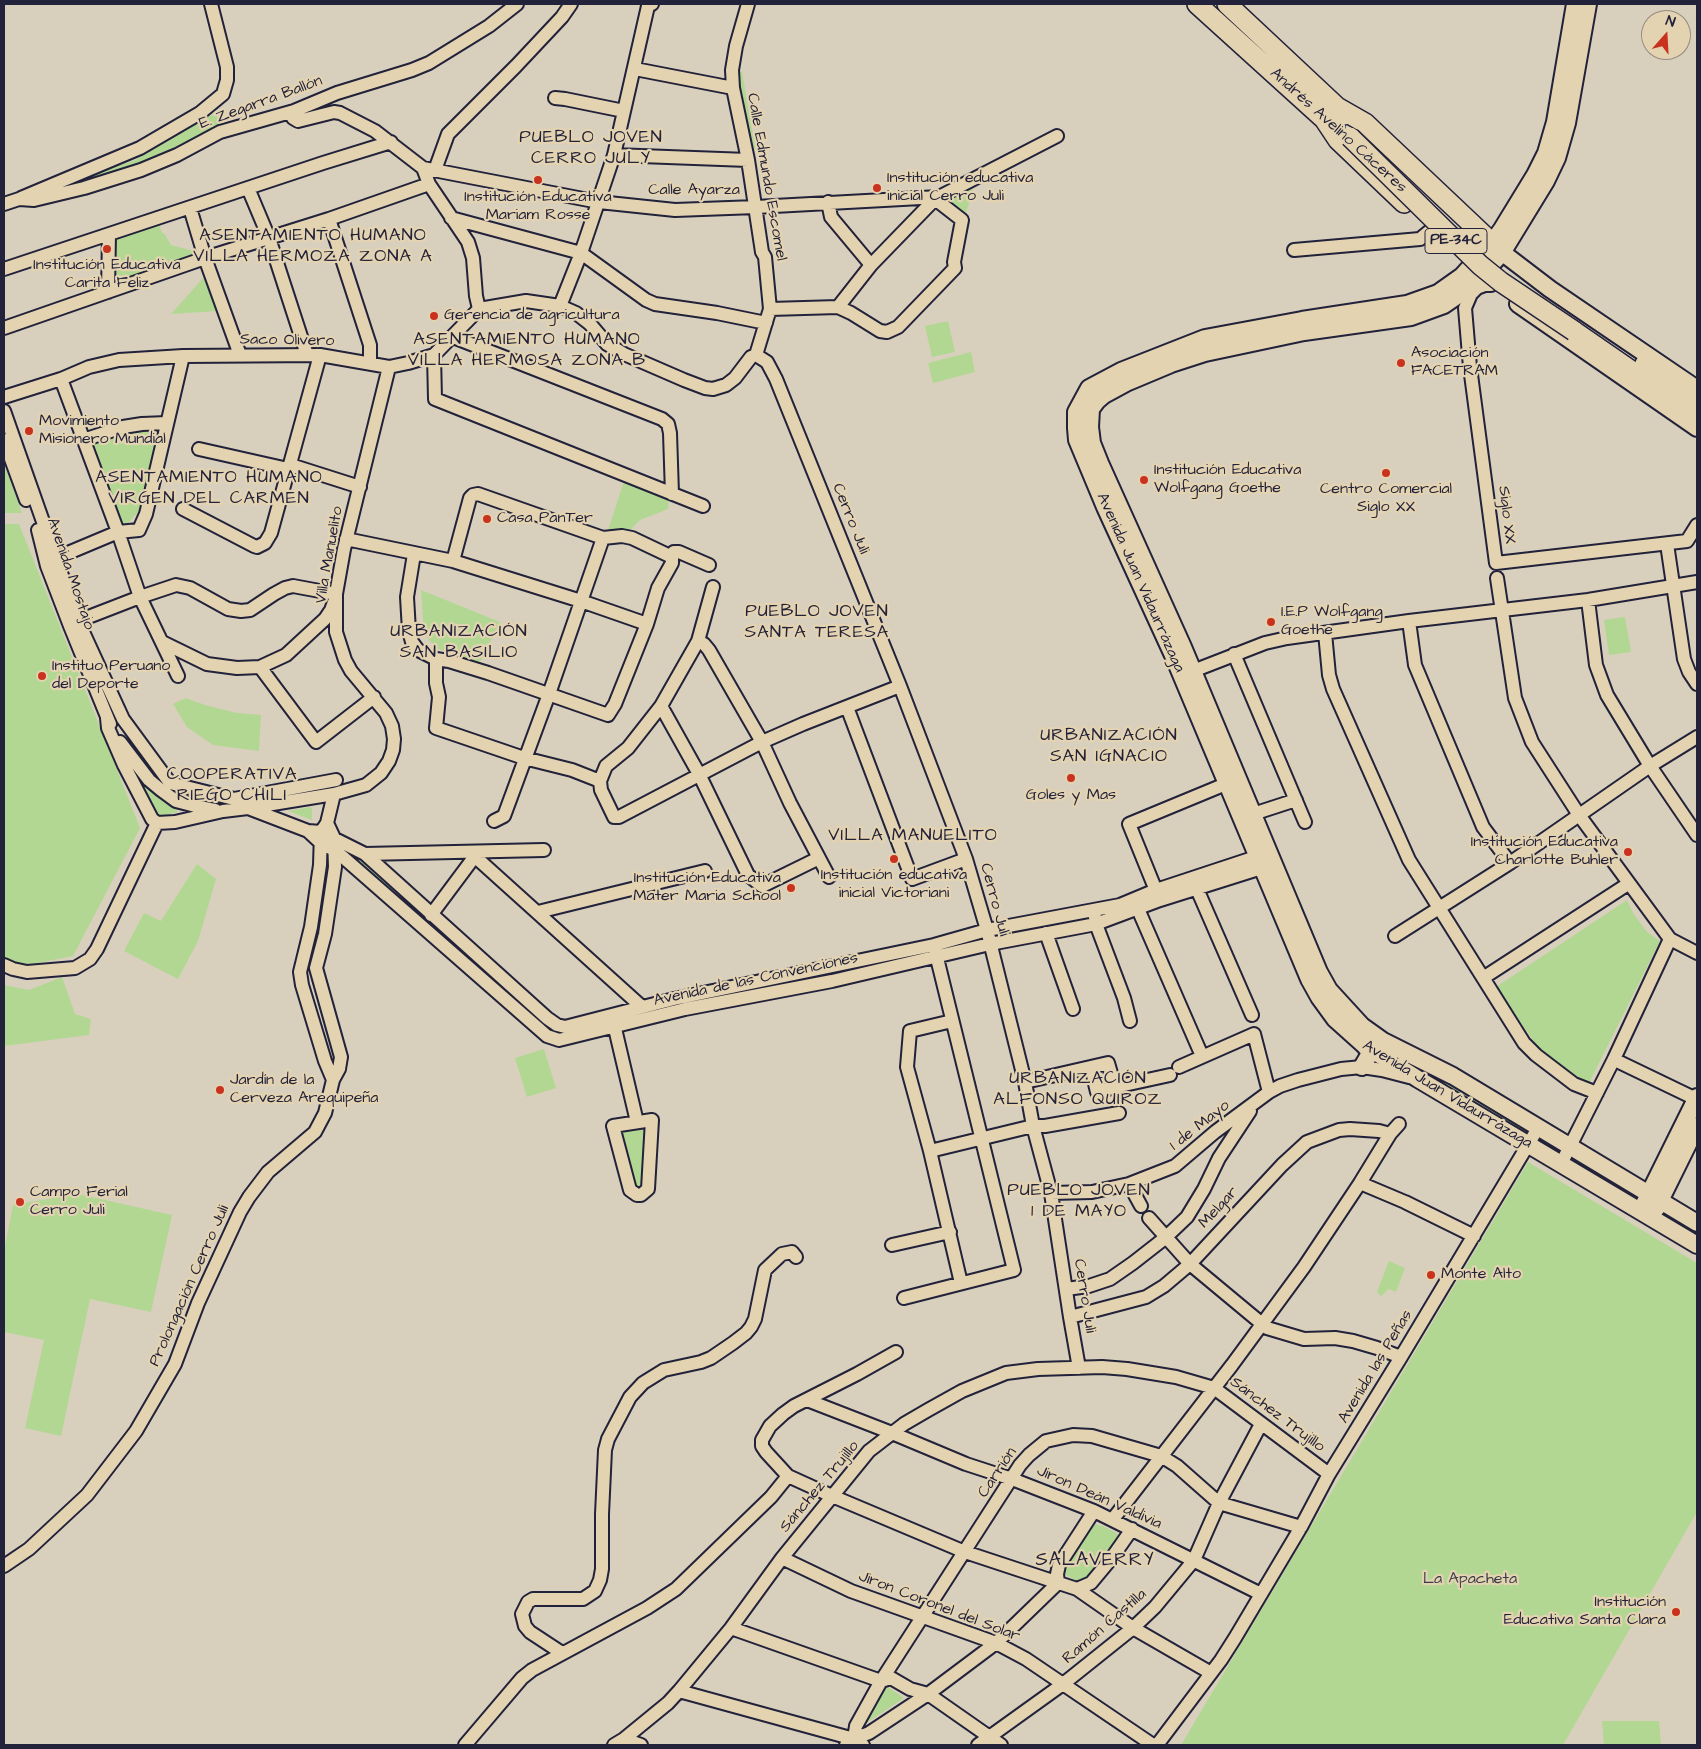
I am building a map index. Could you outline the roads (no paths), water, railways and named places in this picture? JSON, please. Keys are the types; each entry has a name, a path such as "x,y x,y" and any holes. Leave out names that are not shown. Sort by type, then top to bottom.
{"highway":[{"name":"Andrés Avelino Cáceres","path":"1197,4 1330,113"},
{"name":"Andrés Avelino Cáceres","path":"1227,4 1330,113 1339,128 1353,133 1480,265 1501,282 1577,326 1697,400"},
{"path":"1330,113 1338,140 1481,277"},
{"path":"1330,113 1365,123 1497,248"},
{"name":"Andrés Avelino Cáceres","path":"1577,326 1697,416"}],"main road":[{"name":"Avenida Juan Vidaurrázaga","path":"1497,248 1502,229 1535,175 1546,153 1554,122 1575,4"},
{"name":"Avenida Juan Vidaurrázaga","path":"1588,4 1561,148 1546,181 1497,248 1481,277 1444,305 1410,317 1239,339 1205,338 1121,371 1089,388 1076,412 1077,440 1105,507 1266,860 1329,990 1362,1026 1383,1041 1452,1076 1697,1223"},
{"path":"1497,248 1589,317 1697,389"},
{"path":"1481,277 1697,428"},
{"name":"Avenida Juan Vidaurrázaga","path":"1239,339 1136,378 1104,395 1096,401 1091,409 1092,443 1193,671 1232,782 1253,814 1266,860 1309,979 1335,1019 1364,1045 1697,1245"},
{"path":"1362,1067 1369,1055 1369,1051 1364,1045"},
{"path":"1655,1198 1697,1098"},
{"path":"1645,1214 1697,1126"}],"street":[{"path":"19,199 140,148 200,113 223,94 227,80 227,67 211,4"},
{"name":"E. Zegarra Ballón","path":"4,204 19,199 34,200 84,188 141,170 177,155 220,132 291,112 337,93 412,70 429,63 489,26 517,4"},
{"path":"571,4 562,17 516,66 448,134 429,169 429,184 468,242 473,258 479,309 526,301 560,306 582,318 607,344 624,354 705,388 713,389 726,384 735,378 751,357 756,355"},
{"name":"Calle Edmundo Escomel","path":"748,4 736,46 732,70 733,88 748,160 762,252 765,257 770,309 756,355"},
{"path":"560,306 581,253 614,155 650,5"},
{"path":"635,69 733,88"},
{"path":"556,98 624,111"},
{"path":"291,112 293,118 298,120 334,112 340,113 375,131 429,169"},
{"path":"838,307 871,265 937,198 1057,136"},
{"path":"4,270 391,142"},
{"path":"614,155 748,160"},
{"name":"Calle Ayarza","path":"429,169 599,202 675,210 937,198"},
{"path":"4,328 205,258 329,219 429,184"},
{"path":"183,509 257,548 265,543 271,532 288,469 313,355 248,188"},
{"path":"770,309 838,307 852,313 880,331 888,332 898,327 955,268 954,262 962,220 937,198"},
{"path":"828,202 832,216 871,265"},
{"path":"190,208 205,258 240,355"},
{"path":"451,218 581,253 646,300 655,304 718,313 766,324"},
{"path":"329,219 370,345 370,363"},
{"path":"1294,250 1420,239 1431,230"},
{"path":"108,292 109,235"},
{"path":"1460,293 1485,285 1481,277"},
{"name":"Siglo XX","path":"1460,293 1465,308 1469,358 1496,563 1667,544"},
{"name":"Saco Olivero","path":"4,397 61,379 78,371 119,360 183,356 313,355 389,367 434,356 479,309"},
{"path":"453,337 668,424 672,494"},
{"name":"Cerro Juli","path":"756,355 767,362 774,373 900,686 966,859 987,930 1025,1082 1033,1126 1051,1193 1079,1368"},
{"path":"52,562 118,532 139,530 146,514 183,356"},
{"path":"434,356 435,399 703,506"},
{"name":"Villa Manuelito","path":"248,808 334,794 366,784 377,777 389,761 393,750 392,726 386,713 351,670 340,648 336,632 336,594 346,539 389,367"},
{"path":"61,379 140,597 178,676"},
{"path":"4,411 52,562 78,621 123,719 170,783 234,799 336,780"},
{"path":"83,440 123,427 142,424 167,424"},
{"name":"Avenida Mostajo","path":"4,440 40,537 52,562 107,718 136,765 161,790 176,800 198,808 223,811"},
{"path":"199,449 288,469 294,466 360,487"},
{"path":"453,561 470,498 473,494 478,494 603,538 622,536 632,538 672,557"},
{"path":"1697,525 1686,541 1667,544 1684,659 1689,672 1697,684"},
{"path":"494,821 504,816 603,538"},
{"path":"346,539 453,561 647,624"},
{"path":"414,554 407,597 409,631 412,642 418,650 436,659 449,661 608,715 615,704 647,624 658,588 672,563 672,557 676,551 709,565"},
{"path":"1497,578 1516,698 1532,742 1579,815 1670,939 1697,953"},
{"path":"1193,671 1265,643 1287,638 1409,621 1588,600 1697,582"},
{"path":"78,621 176,585 190,588 228,609 241,611 250,610 274,594 293,586 336,594 331,610 325,619 286,655 260,667 237,668 206,664 162,642"},
{"path":"713,587 698,641 661,706 628,748 606,766 600,781 601,790 614,816 619,817 762,742 900,686"},
{"path":"1588,600 1596,666 1607,695 1650,766 1697,835"},
{"path":"1409,621 1415,665 1471,800 1483,827 1510,863"},
{"path":"1325,632 1329,674 1333,689 1409,860 1524,1043 1536,1055 1574,1084 1597,1093"},
{"path":"698,641 709,650 762,742 790,803 829,877"},
{"path":"1234,654 1305,822"},
{"path":"436,659 436,682 439,697 436,728 524,758 572,770 600,781"},
{"path":"260,667 316,742 374,697"},
{"path":"661,706 699,774 748,875 762,886 820,858"},
{"path":"847,707 912,879 966,859"},
{"name":"Avenida Mostajo","path":"107,718 108,728 124,765 152,819 158,823 175,822 223,811 248,808"},
{"path":"1395,936 1510,863 1650,766 1697,737"},
{"path":"1158,895 1129,824 1232,782"},
{"path":"333,1080 325,1061 302,985 300,972 311,927 323,833 334,794"},
{"path":"1253,814 1296,800"},
{"name":"Avenida de las Convenciones","path":"248,808 308,831 323,833 547,1036 559,1040 565,1040 614,1021 642,1007 758,982 936,951 990,944 1096,924 1138,909 1158,895"},
{"path":"4,965 27,972 75,968 90,960 158,823"},
{"name":"Prolongación Cerro Juli","path":"4,1566 28,1549 87,1495 136,1431 175,1364 198,1304 240,1212 268,1172 315,1132 324,1113 333,1080 339,1069 341,1056 316,968 324,934 334,867 334,844 323,833"},
{"name":"Avenida de las Convenciones","path":"334,844 365,854 552,1022 565,1027 685,1010 832,981 936,951 987,930 1120,905 1158,895 1266,860"},
{"path":"365,854 473,854 544,850"},
{"path":"473,854 642,1007"},
{"path":"431,915 473,854"},
{"path":"538,912 705,871"},
{"path":"1195,883 1252,1015"},
{"path":"1483,978 1628,884"},
{"path":"1138,909 1202,1056"},
{"path":"1094,910 1096,924 1124,998 1130,1022"},
{"path":"1046,933 1073,1009"},
{"path":"1561,1164 1670,939"},
{"path":"904,1298 1014,1270 936,951"},
{"path":"758,982 761,995"},
{"path":"614,1021 637,1122"},
{"path":"952,1021 910,1031 907,1067 930,1151 961,1283"},
{"path":"1091,1067 1097,1092 1175,1071 1202,1056 1254,1034 1269,1092"},
{"name":"1 de Mayo","path":"1362,1067 1386,1052 1406,1052"},
{"path":"1615,1060 1697,1098"},
{"path":"1025,1082 1108,1064 1115,1087"},
{"name":"1 de Mayo","path":"1051,1193 1092,1192 1129,1184 1175,1166 1269,1092 1280,1086 1314,1075 1362,1067 1418,1079"},
{"path":"1066,1289 1089,1286 1110,1279 1165,1238 1188,1216 1219,1158 1256,1103"},
{"path":"930,1151 1033,1126 1045,1126 1119,1113"},
{"path":"652,1120 648,1189 642,1195 633,1193 630,1190 613,1126 637,1122 652,1120"},
{"path":"1113,1519 1263,1324 1304,1267 1390,1134 1399,1124"},
{"name":"Avenida las Peñas","path":"1157,1745 1230,1646 1329,1474 1538,1128"},
{"name":"Melgar","path":"1070,1317 1146,1297 1164,1286 1190,1264 1282,1165 1308,1142 1339,1130 1379,1131 1390,1134"},
{"path":"1360,1182 1474,1236"},
{"path":"1129,1184 1141,1206"},
{"path":"1149,1218 1190,1264 1267,1328 1304,1339 1335,1338 1353,1341 1401,1357"},
{"path":"892,1245 950,1232"},
{"path":"562,1653 530,1632 524,1626 522,1614 528,1602 533,1599 583,1599 595,1591 602,1569 605,1450 608,1439 630,1397 643,1383 664,1370 711,1358 746,1333 752,1327 755,1319 765,1270 782,1254 792,1252 796,1257"},
{"path":"896,1352 794,1406 775,1420 762,1440 762,1446 766,1452 788,1476 832,1496 965,1552 1058,1583 1070,1585 1133,1628 1211,1673"},
{"name":"Sánchez Trujillo","path":"619,1742 668,1703 679,1691 731,1628 782,1558 869,1451 892,1433 928,1410 962,1391 1006,1373 1102,1367 1176,1377 1214,1388 1329,1474"},
{"name":"Jiron Deán Valdivia","path":"807,1400 966,1464 1012,1479 1113,1519 1261,1594"},
{"name":"Ramón Castilla","path":"978,1745 1063,1684 1133,1628 1155,1607 1194,1560 1219,1504 1261,1424"},
{"name":"Carrión","path":"854,1743 856,1726 881,1681 1020,1465 1046,1441 1073,1435 1092,1436 1161,1456 1177,1466 1219,1504 1300,1527"},
{"path":"465,1745 522,1678 532,1670 647,1608 676,1589 771,1497 788,1476"},
{"path":"1058,1583 1059,1565 1094,1511"},
{"path":"1077,1589 1091,1583 1132,1529"},
{"name":"Jiron Coronel del Solar","path":"782,1558 851,1591 996,1643 1026,1659 1152,1745"},
{"path":"679,1691 854,1743 928,1694 996,1643 1058,1583"},
{"path":"731,1628 881,1681 891,1678 910,1689 928,1694 1001,1745"},
{"path":"619,1742 641,1745"}],"place":[{"name":"Institución Educativa Mariam Rosse","path":"538,180"},
{"name":"Institución educativa inicial Cerro Juli","path":"877,188"},
{"name":"Institución Educativa Carita Feliz","path":"107,249"},
{"name":"Gerencia de agricultura","path":"434,316"},
{"name":"Asociación FACETRAM","path":"1401,363"},
{"name":"Movimiento Misionero Mundial","path":"29,431"},
{"name":"Centro Comercial Siglo XX","path":"1386,473"},
{"name":"Institución Educativa Wolfgang Goethe","path":"1144,480"},
{"name":"Casa PanTer","path":"487,519"},
{"name":"I.E.P Wolfgang Goethe","path":"1271,622"},
{"name":"Instituo Peruano del Deporte","path":"42,676"},
{"name":"Goles y Mas","path":"1071,778"},
{"name":"Institución Educativa Charlotte Buhler","path":"1628,852"},
{"name":"Institución educativa inicial Victoriani","path":"894,859"},
{"name":"Institución Educativa Mater Maria School","path":"791,888"},
{"name":"Jardín de la Cerveza Arequipeña","path":"220,1090"},
{"name":"Campo Ferial Cerro Juli","path":"20,1202"},
{"name":"Monte Alto","path":"1431,1275"},
{"name":"Institución Educativa Santa Clara","path":"1676,1612"}],"district":[{"name":"PUEBLO JOVEN CERRO JULY","path":"591,148"},
{"name":"ASENTAMIENTO HUMANO VILLA HERMOZA ZONA A","path":"313,246"},
{"name":"ASENTAMIENTO HUMANO VILLA HERMOSA ZONA B","path":"527,350"},
{"name":"ASENTAMIENTO HUMANO VIRGEN DEL CARMEN","path":"209,488"},
{"name":"PUEBLO JOVEN SANTA TERESA","path":"817,622"},
{"name":"URBANIZACIÓN SAN BASILIO","path":"459,642"},
{"name":"URBANIZACIÓN SAN IGNACIO","path":"1109,746"},
{"name":"COOPERATIVA RIEGO CHILI","path":"232,785"},
{"name":"VILLA MANUELITO","path":"913,836"},
{"name":"URBANIZACIÓN ALFONSO QUIROZ","path":"1078,1089"},
{"name":"PUEBLO JOVEN 1 DE MAYO","path":"1079,1201"},
{"name":"SALAVERRY","path":"1095,1561"}],"park label":[{"name":"La Apacheta","path":"1470,1580"}]}
